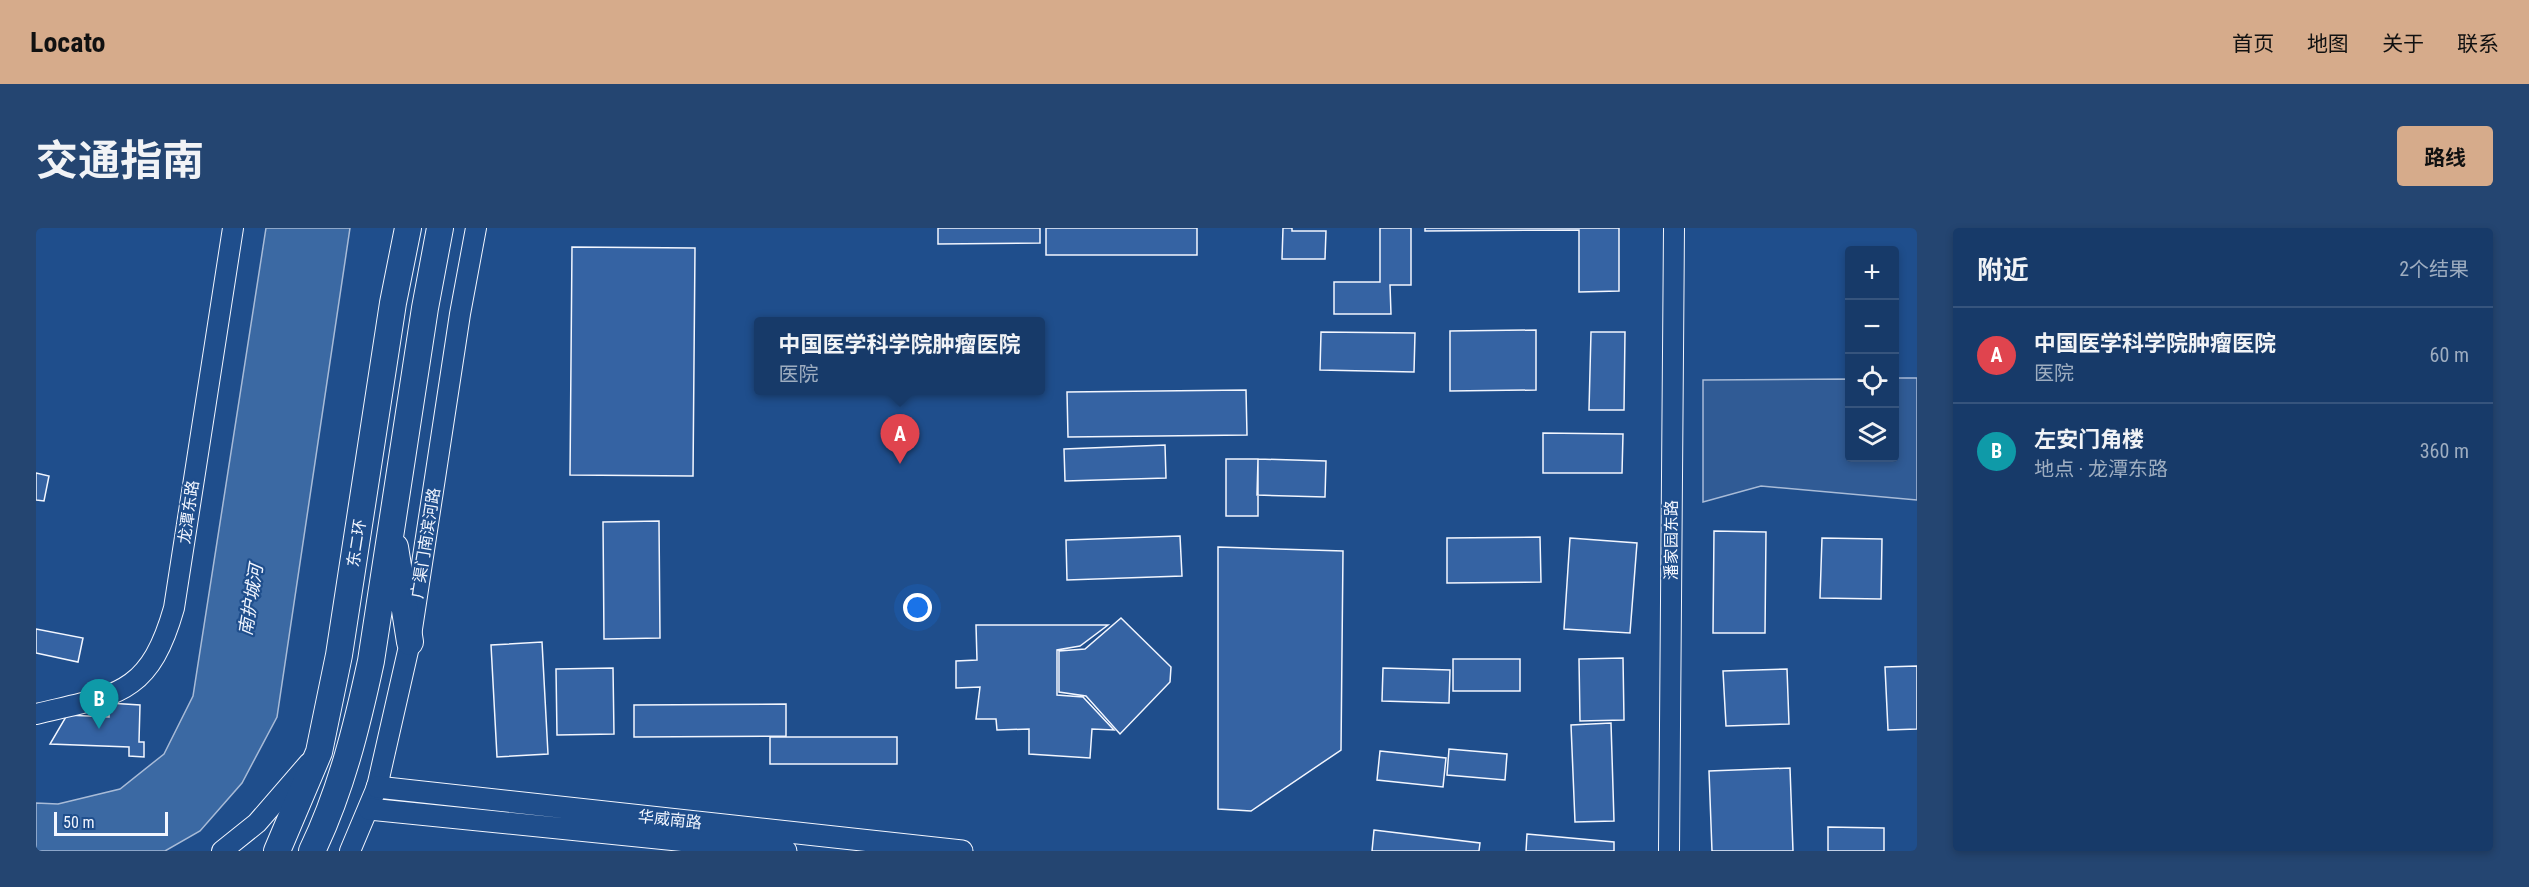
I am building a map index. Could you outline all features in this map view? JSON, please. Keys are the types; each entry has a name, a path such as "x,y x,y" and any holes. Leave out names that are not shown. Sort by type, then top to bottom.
{"highway":[{"name":"东二环","path":"277,851 319,752 339,656 393,303 408,228"},
{"name":"东二环","path":"312,851 344,769 359,719 440,228"},
{"path":"392,524 410,642"}],"main road":[{"name":"华威南路","path":"377,787 962,851"},
{"name":"华威南路","path":"369,809 786,851"}],"street":[{"name":"龙潭东路","path":"36,714 109,697 129,685 149,667 165,640 174,608 233,228"},
{"name":"广渠门南滨河路","path":"350,851 377,787 410,642 460,314 476,228"},
{"name":"潘家园东路","path":"1669,851 1674,228"},
{"path":"222,851 257,823 319,752"}],"shaded area":[{"path":"1899,378 1917,378 1917,500 1761,486 1703,502 1703,380 1845,379 1845,462 1899,462"}],"water":[{"name":"南护城河","path":"266,228 350,228 277,717 242,783 200,831 165,851 36,851 36,803 58,804 120,789 164,754 193,696"}],"building":[{"path":"938,228 1040,228 1040,243 938,244"},
{"path":"1046,228 1197,228 1197,255 1046,255"},
{"path":"1283,228 1292,228 1292,231 1326,231 1325,259 1282,259"},
{"path":"1380,228 1411,228 1411,285 1390,285 1391,314 1334,314 1334,282 1380,282"},
{"path":"1425,228 1619,228 1619,291 1579,292 1579,230 1425,231"},
{"path":"572,247 695,248 693,476 570,475"},
{"path":"1536,330 1536,390 1450,391 1450,331"},
{"path":"1321,332 1415,333 1414,372 1320,370"},
{"path":"1591,332 1625,332 1624,410 1589,410"},
{"path":"1246,390 1247,435 1068,437 1067,392"},
{"path":"1543,433 1623,434 1622,473 1543,473"},
{"path":"1165,445 1166,478 1065,481 1064,449"},
{"path":"1226,459 1258,459 1258,516 1226,516"},
{"path":"1258,459 1326,461 1325,497 1257,495"},
{"path":"36,473 49,476 44,501 36,500"},
{"path":"659,521 660,638 604,639 603,522"},
{"path":"1714,531 1766,532 1765,633 1713,633"},
{"path":"1180,536 1182,576 1067,580 1066,540"},
{"path":"1540,537 1541,582 1447,583 1447,538"},
{"path":"1570,538 1637,543 1630,633 1564,629"},
{"path":"1822,538 1882,539 1881,599 1820,598"},
{"path":"1218,547 1343,551 1341,750 1251,811 1218,809"},
{"path":"1121,618 1171,667 1170,682 1120,734 1086,696 1059,692 1059,651 1085,649"},
{"path":"976,625 1108,625 1080,646 1057,650 1057,695 1083,697 1114,730 1092,729 1090,758 1029,754 1029,729 997,730 996,719 976,719 980,687 956,688 956,661 977,660"},
{"path":"36,629 83,638 78,662 36,653"},
{"path":"542,642 548,754 497,757 491,645"},
{"path":"1623,658 1624,720 1580,721 1579,659"},
{"path":"1453,659 1520,659 1520,691 1453,691"},
{"path":"1917,666 1917,729 1888,730 1885,667"},
{"path":"613,668 614,734 557,735 556,669"},
{"path":"1383,668 1450,670 1449,703 1382,701"},
{"path":"1787,669 1789,724 1726,726 1723,671"},
{"path":"109,703 140,705 139,742 144,742 144,757 129,756 129,747 50,744 67,715 109,717"},
{"path":"786,704 786,736 634,737 634,705"},
{"path":"1611,723 1614,821 1575,822 1571,725"},
{"path":"770,737 897,737 897,764 770,764"},
{"path":"1449,749 1507,754 1505,780 1447,775"},
{"path":"1380,751 1446,758 1443,787 1377,780"},
{"path":"1790,768 1793,851 1712,851 1709,771"},
{"path":"1828,827 1884,828 1884,851 1828,851"},
{"path":"1374,830 1480,843 1479,851 1372,851"},
{"path":"1527,834 1614,842 1614,851 1526,851"}],"place":[{"name":"中国医学科学院肿瘤医院","path":"900,464"},
{"name":"左安门角楼","path":"99,729"}]}
